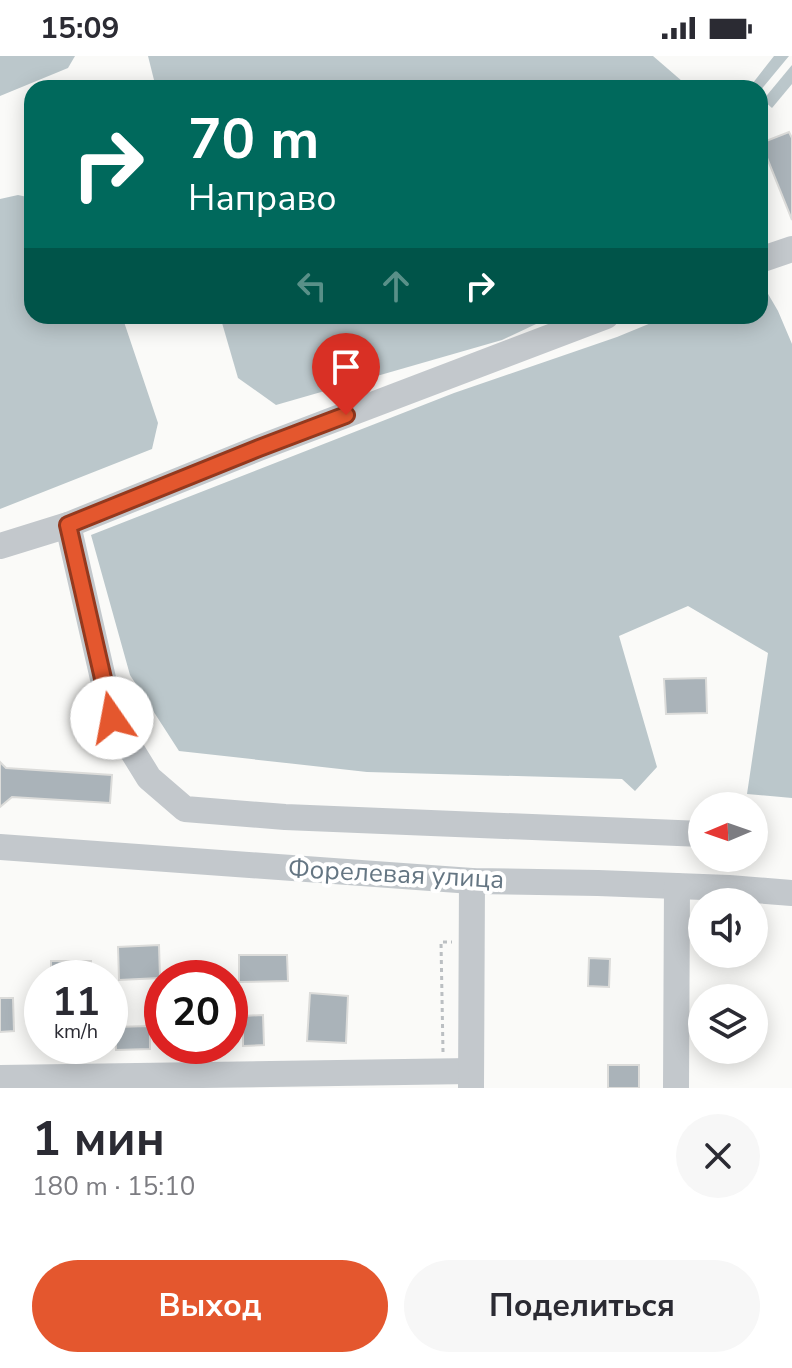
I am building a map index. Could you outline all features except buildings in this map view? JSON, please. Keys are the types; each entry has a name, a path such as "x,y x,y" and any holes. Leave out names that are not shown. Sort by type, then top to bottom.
{"street":[{"path":"768,257 792,249"},
{"path":"0,546 68,525 259,448 585,324"},
{"path":"68,525 112,718 149,778 185,809 300,818 688,833"},
{"name":"Форелевая улица","path":"0,847 472,881 677,886 792,893"},
{"path":"0,1078 443,1071 471,1080 472,881"},
{"path":"676,1088 677,886"}],"path":[{"path":"443,1071 441,942 472,942"}],"shaded area":[{"path":"0,56 75,56 68,68 39,80 24,80 24,86 0,96"},
{"path":"148,56 653,56 681,80 154,80"},
{"path":"774,56 789,56 768,81 755,80"},
{"path":"792,65 792,84 772,108 768,104 768,94"},
{"path":"24,196 24,324 125,324 158,423 152,449 0,509 0,199"},
{"path":"768,294 792,344 792,798 768,796 768,792 747,792 768,653 688,606 619,636 657,767 635,791 622,779 367,772 179,751 130,675 91,535 454,393 649,324 768,324"},
{"path":"222,324 536,324 502,340 276,405 238,378"}],"route":[{"path":"112,718 68,525 346,415"}]}
